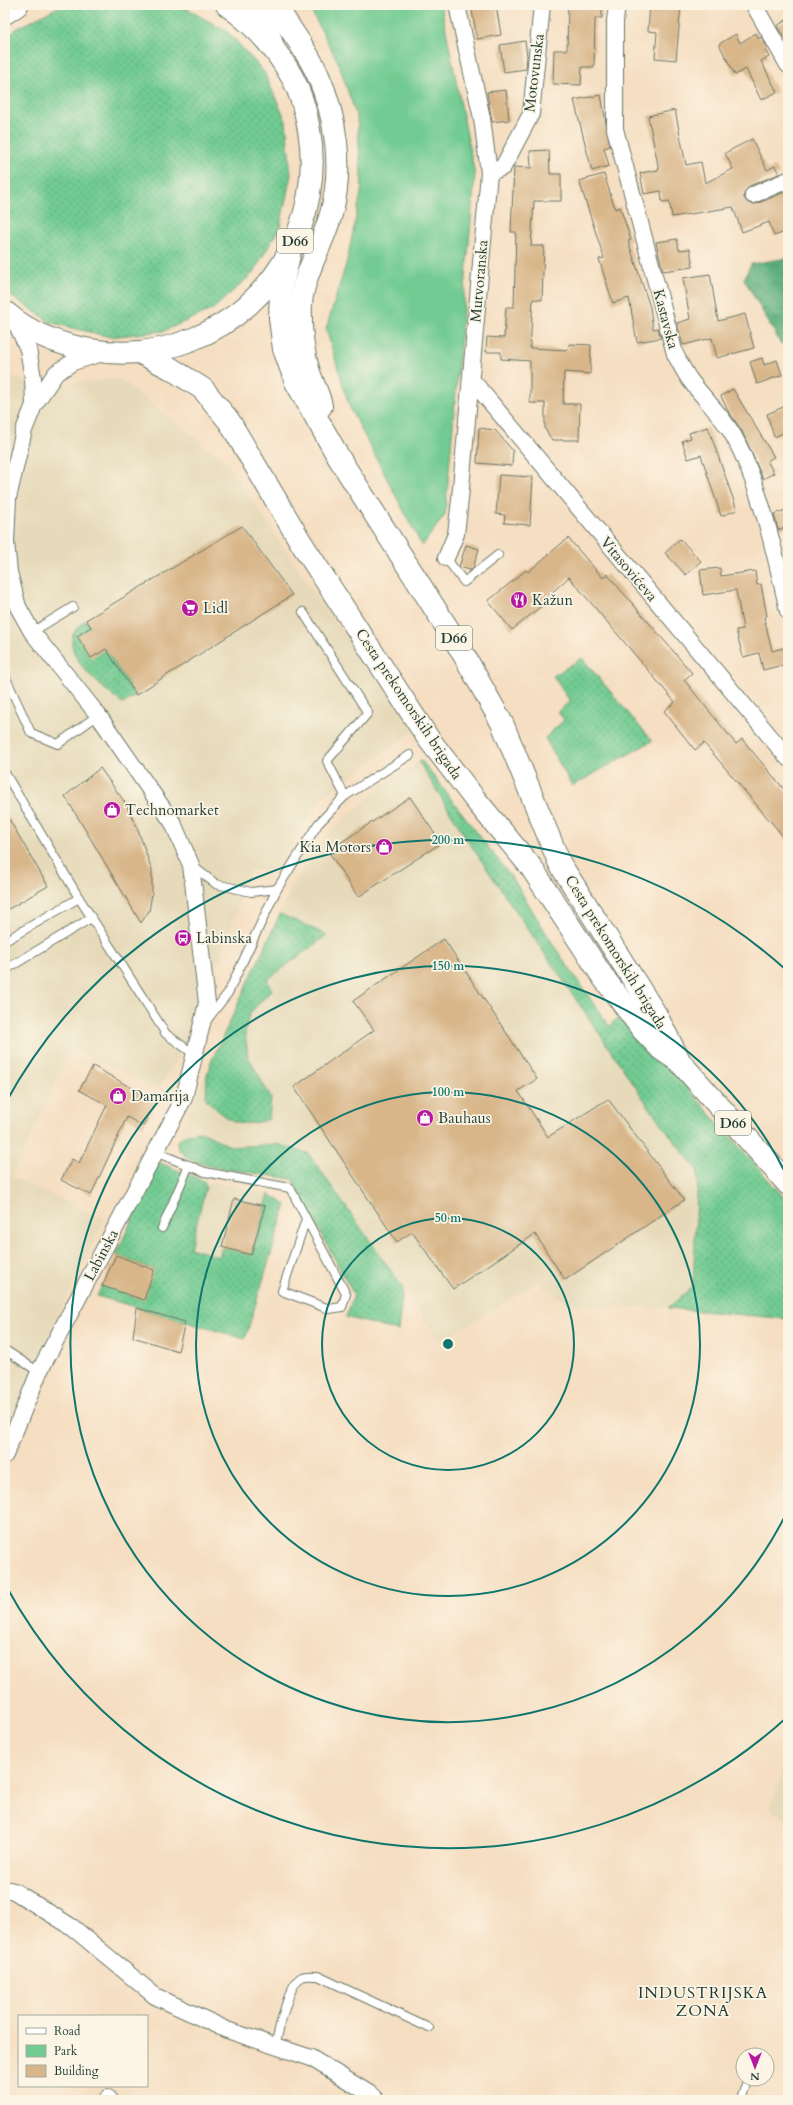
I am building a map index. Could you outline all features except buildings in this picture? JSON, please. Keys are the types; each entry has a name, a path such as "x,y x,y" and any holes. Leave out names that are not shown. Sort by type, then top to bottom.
{"main road":[{"path":"5,13 17,5"},
{"name":"D66","path":"10,316 43,336 73,347 105,352 139,352 175,346 210,332 241,312 267,286 288,256 303,222 311,186 312,149 306,113 293,78 273,47 248,20 227,5"},
{"path":"258,5 273,47"},
{"path":"277,5 278,11 316,71 329,105 336,141 337,176 332,214 309,273 302,301 302,336 309,372 320,403 320,425"},
{"name":"D66","path":"288,256 281,289 280,318 284,349 296,382 320,425"},
{"name":"Cesta prekomorskih brigada","path":"139,352 170,368 203,389 229,421 302,544 428,738 474,798 531,867 603,977 643,1030 661,1049 679,1061 788,1184"},
{"name":"Cesta prekomorskih brigada","path":"320,425 338,458 460,648 502,723 560,864 656,1015 671,1040 679,1061"}],"street":[{"name":"Mutvoranska","path":"446,558 456,534 489,173 482,118 456,5"},
{"name":"Motovunska","path":"489,173 503,167 531,114 542,5"},
{"name":"Kastavska","path":"617,5 615,21 615,129 675,354 690,381 716,409 733,436 753,483 778,565 788,612"},
{"path":"754,5 788,65"},
{"path":"753,195 788,180"},
{"name":"Labinska","path":"10,316 28,349 33,378 34,405"},
{"name":"Labinska","path":"5,1455 40,1372 184,1098 207,1003 191,865 173,823 98,714 32,632 18,607 9,572 6,542 8,498 24,430 34,405 56,373 73,362 105,352"},
{"name":"Vitasovićeva","path":"471,378 788,758"},
{"path":"5,1889 14,1891 72,1927 155,1996 227,2030 311,2058 370,2094 376,2100"}],"lane":[{"path":"446,558 464,582 498,554"},
{"path":"32,632 73,607"},
{"path":"303,612 368,713 327,761 345,796"},
{"path":"5,676 31,733 58,744 98,714"},
{"path":"201,1028 228,992 277,889 318,824 345,796 410,755"},
{"path":"5,773 78,898 166,1034 194,1054"},
{"path":"191,865 216,884 251,892 277,889"},
{"path":"5,941 78,898"},
{"path":"5,970 91,918"},
{"path":"155,1152 205,1172 290,1188 346,1294 342,1308 329,1309 282,1291 306,1219"},
{"path":"162,1228 189,1165"},
{"path":"5,1350 40,1372"},
{"path":"275,2046 289,1997 295,1982 303,1977 318,1976 429,2028"},
{"path":"741,2100 745,2087"}],"shaded area":[{"path":"5,374 37,386 120,379 226,462 316,595 416,729 320,799 276,872 250,870 192,1037 158,1089 72,1047 12,1177 104,1219 5,1429"},
{"path":"419,762 468,841 654,1114 698,1172 693,1286 668,1308 568,1304 538,1282 440,1341 308,1153 276,1144 232,1147 202,1132 187,1134 177,1141 210,1064 207,1075 206,1099 221,1114 235,1122 260,1077 248,1056 245,1033 249,1014 272,990 266,980 326,935 280,914 294,883 329,833 385,783"},
{"path":"204,1181 269,1194 251,1255 222,1247 219,1257 190,1248 206,1187"},
{"path":"788,1758 788,1820 770,1809"}],"green space":[{"path":"62,5 180,5 228,32 264,72 286,121 291,175 280,227 253,273 213,309 164,331 110,337 52,323 5,292 5,40 16,29"},
{"path":"308,5 441,5 475,175 445,515 422,546 350,408 326,329 347,261 362,188 357,118 338,62"},
{"path":"788,258 788,342 781,344 744,279 751,264"},
{"path":"86,620 136,695 123,704 92,677 75,654 72,642 75,631"},
{"path":"582,658 652,741 572,786 545,738 564,720 558,712 570,701 553,676"},
{"path":"422,761 515,882 556,949 609,1026 618,1018 661,1058 788,1202 788,1319 668,1308 693,1286 698,1172 654,1114 468,841 419,762"},
{"path":"280,914 327,935 267,980 272,990 249,1014 245,1033 248,1056 271,1098 269,1119 258,1122 241,1123 234,1121 220,1113 206,1099 207,1075 210,1064"},
{"path":"202,1132 232,1147 276,1144 308,1153 403,1288 398,1331 346,1317 354,1295 292,1179 208,1166 188,1159 178,1149 177,1141 187,1134"},
{"path":"158,1162 204,1181 206,1187 190,1248 219,1257 222,1247 251,1255 269,1194 286,1205 245,1339 97,1296 102,1286 154,1270 116,1255"}],"place":[{"name":"Kažun","path":"519,600"},
{"name":"Lidl","path":"190,608"},
{"name":"Technomarket","path":"112,810"},
{"name":"Kia Motors","path":"384,847"},
{"name":"Labinska","path":"183,938"},
{"name":"Damarija","path":"118,1096"},
{"name":"Bauhaus","path":"425,1118"}],"district":[{"name":"INDUSTRIJSKA ZONA","path":"703,2001"}]}
